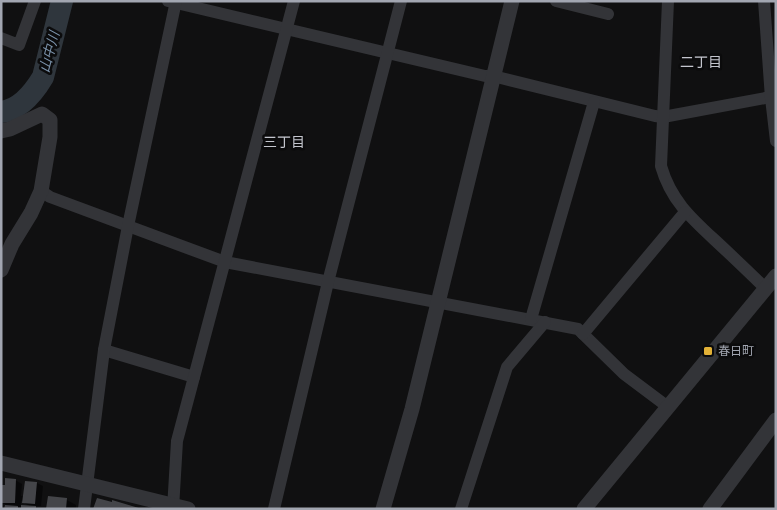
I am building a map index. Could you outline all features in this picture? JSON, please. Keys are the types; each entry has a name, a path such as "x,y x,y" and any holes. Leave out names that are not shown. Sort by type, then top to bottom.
{"street":[{"path":"1,38 19,45 36,1"},
{"path":"1,463 87,483 178,508 177,441 294,1"},
{"path":"274,509 328,282 401,1"},
{"path":"383,509 412,409 512,1"},
{"path":"556,1 608,14"},
{"path":"668,1 661,166 671,191 685,212 766,288"},
{"path":"764,1 776,141"},
{"path":"84,509 104,350 173,2 388,54 485,76 493,76 594,102 664,117 773,97"},
{"path":"531,320 594,102"},
{"path":"1,131 10,129 42,114 50,120 50,137 41,191 31,213 12,244 1,270"},
{"path":"41,191 50,197 224,262 545,322 578,330 624,374 668,408"},
{"path":"583,334 685,212"},
{"path":"584,509 776,276"},
{"path":"461,509 507,367 545,322"},
{"path":"104,350 194,377"},
{"path":"710,509 774,425"}],"building":[{"path":"5,478 16,479 15,503 1,503 1,485 5,485"},
{"path":"25,481 37,482 35,504 22,503"},
{"path":"48,496 67,498 66,509 46,509"},
{"path":"97,498 112,502 112,500 142,509 93,509"},
{"path":"5,505 18,506 18,509 4,509"},
{"path":"21,505 36,506 36,509 21,509"}],"waterway":[{"name":"山中川","path":"1,112 8,111 20,104 31,94 43,77 62,1"}],"place":[{"name":"春日町","path":"708,351"}],"district":[{"name":"二丁目","path":"701,62"},
{"name":"三丁目","path":"284,142"}]}
